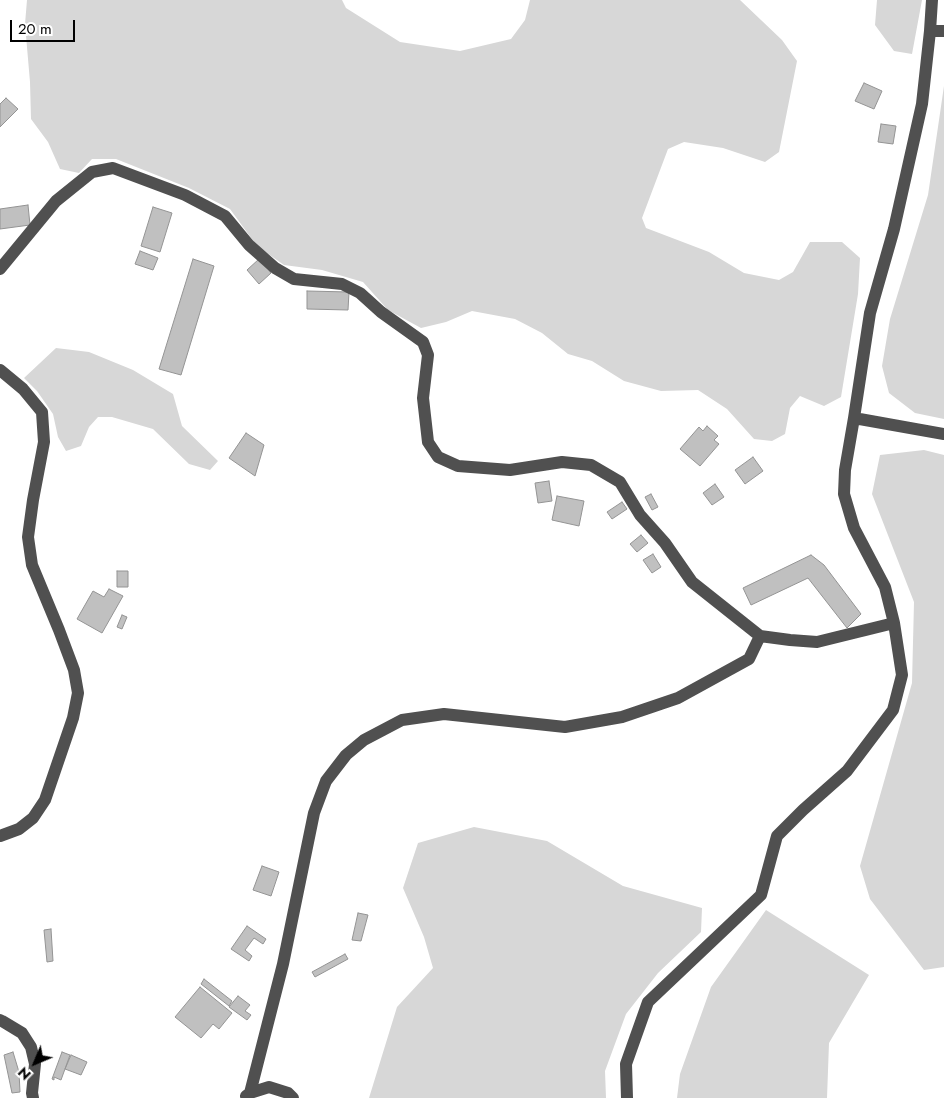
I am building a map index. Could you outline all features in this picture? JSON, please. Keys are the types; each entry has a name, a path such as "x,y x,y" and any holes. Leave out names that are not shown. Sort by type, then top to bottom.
{"street":[{"path":"627,1098 626,1064 648,1002 761,895 777,836 802,810 847,771 894,710 902,675 894,623 885,587 854,528 844,494 845,470 870,313 894,229 922,104 932,0"},
{"path":"930,31 944,31"},
{"path":"0,269 56,201 92,172 113,168 185,195 225,216 249,245 275,268 294,279 342,284 360,292 381,312 423,342 428,355 423,398 428,442 438,457 458,466 510,470 562,462 591,465 620,482 640,516 665,543 692,582 760,636 817,642 894,623"},
{"path":"0,370 23,390 42,412 44,442 28,536 32,565 74,670 78,692 73,718 45,800 33,818 19,829 0,836"},
{"path":"854,418 944,434"},
{"path":"247,1096 283,964 314,814 326,781 346,755 364,740 402,720 444,714 565,727 622,717 678,698 749,659 760,636"},
{"path":"0,1020 22,1033 31,1047 35,1064 33,1098"},
{"path":"247,1096 269,1087 288,1093 293,1098"}],"shaded area":[{"path":"27,0 342,0 346,8 400,42 460,51 511,39 525,20 530,0 740,0 782,40 797,61 779,152 765,162 723,148 684,142 668,149 642,218 646,228 709,252 744,273 779,280 793,272 810,242 842,242 860,258 858,294 841,397 824,406 800,396 790,408 785,434 772,441 754,439 727,409 698,390 661,391 624,381 592,361 568,354 542,333 515,319 472,311 446,322 421,328 388,310 363,282 322,270 284,265 257,246 230,209 189,188 116,159 92,159 79,173 60,169 48,142 31,119 25,24"},
{"path":"877,0 922,0 912,54 894,51 875,25"},
{"path":"944,86 944,419 915,413 889,393 882,366 890,319 928,195"},
{"path":"56,348 89,352 133,370 173,394 182,426 218,461 210,470 189,464 153,429 112,417 98,417 89,427 81,446 66,451 58,437 53,414 37,391 24,378"},
{"path":"924,450 944,455 944,967 924,970 870,899 860,866 912,683 914,602 872,494 880,455"},
{"path":"474,827 547,841 623,886 702,908 701,932 658,973 626,1014 605,1071 606,1098 369,1098 397,1007 433,968 424,937 403,888 418,843"},
{"path":"766,910 869,975 829,1043 827,1098 677,1098 680,1074 711,987"}],"building":[{"path":"864,83 882,91 874,109 855,101"},
{"path":"6,98 18,109 0,127 0,104"},
{"path":"881,124 896,126 893,144 878,142"},
{"path":"28,205 30,225 0,229 0,209"},
{"path":"153,207 172,213 160,252 141,246"},
{"path":"140,251 158,258 153,270 135,264"},
{"path":"193,259 214,266 181,375 159,369"},
{"path":"259,259 271,273 259,284 247,270"},
{"path":"307,291 349,292 348,310 307,309"},
{"path":"707,426 718,436 714,440 719,444 700,466 680,449 699,427 703,431"},
{"path":"246,433 264,445 255,476 229,458"},
{"path":"753,457 763,471 745,484 735,470"},
{"path":"549,481 552,501 538,503 535,483"},
{"path":"715,484 724,497 712,505 703,493"},
{"path":"651,494 658,507 652,510 645,497"},
{"path":"557,496 584,501 579,526 552,520"},
{"path":"622,502 627,509 612,519 607,512"},
{"path":"641,535 648,543 637,552 630,544"},
{"path":"653,554 661,567 652,573 643,560"},
{"path":"811,555 824,565 861,614 847,628 808,578 751,605 743,588"},
{"path":"117,571 128,571 128,587 117,587"},
{"path":"109,589 123,596 102,633 77,619 93,591 104,597"},
{"path":"122,615 127,617 122,629 117,627"},
{"path":"262,866 279,872 271,896 253,890"},
{"path":"358,913 368,915 361,941 352,940"},
{"path":"247,926 266,939 263,944 254,938 245,950 252,956 249,961 231,949"},
{"path":"51,929 53,961 47,962 44,930"},
{"path":"345,954 348,959 315,977 312,972"},
{"path":"204,979 232,1001 229,1006 201,984"},
{"path":"200,987 232,1013 219,1029 213,1024 201,1038 175,1017"},
{"path":"238,996 250,1005 245,1011 251,1015 247,1020 229,1007"},
{"path":"13,1052 19,1072 20,1092 12,1093 4,1055"},
{"path":"62,1052 70,1055 61,1080 54,1077 54,1080 52,1079"},
{"path":"71,1055 87,1062 81,1075 65,1069"}]}
